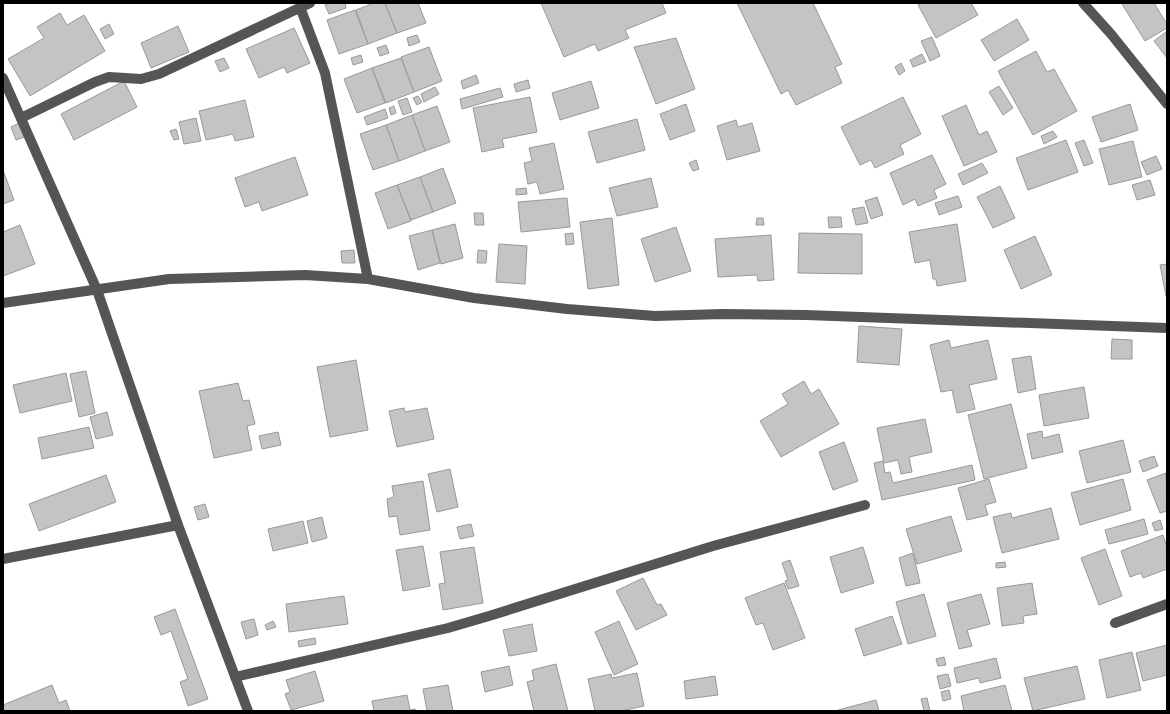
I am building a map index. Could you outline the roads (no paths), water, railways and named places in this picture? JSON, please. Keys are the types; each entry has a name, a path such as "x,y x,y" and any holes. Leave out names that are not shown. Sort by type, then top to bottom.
{"street":[{"path":"21,118 95,82 109,77 140,80 159,74 310,3"},
{"path":"1083,3 1111,34 1167,104"},
{"path":"300,7 325,73 368,279"},
{"path":"3,78 97,290 178,525 248,711"},
{"path":"3,303 176,279 305,275 368,279 474,298 567,309 655,316 723,314 806,315 1167,328"},
{"path":"235,677 462,624 713,546 865,505"},
{"path":"3,559 178,525"},
{"path":"1115,623 1167,604"}]}
